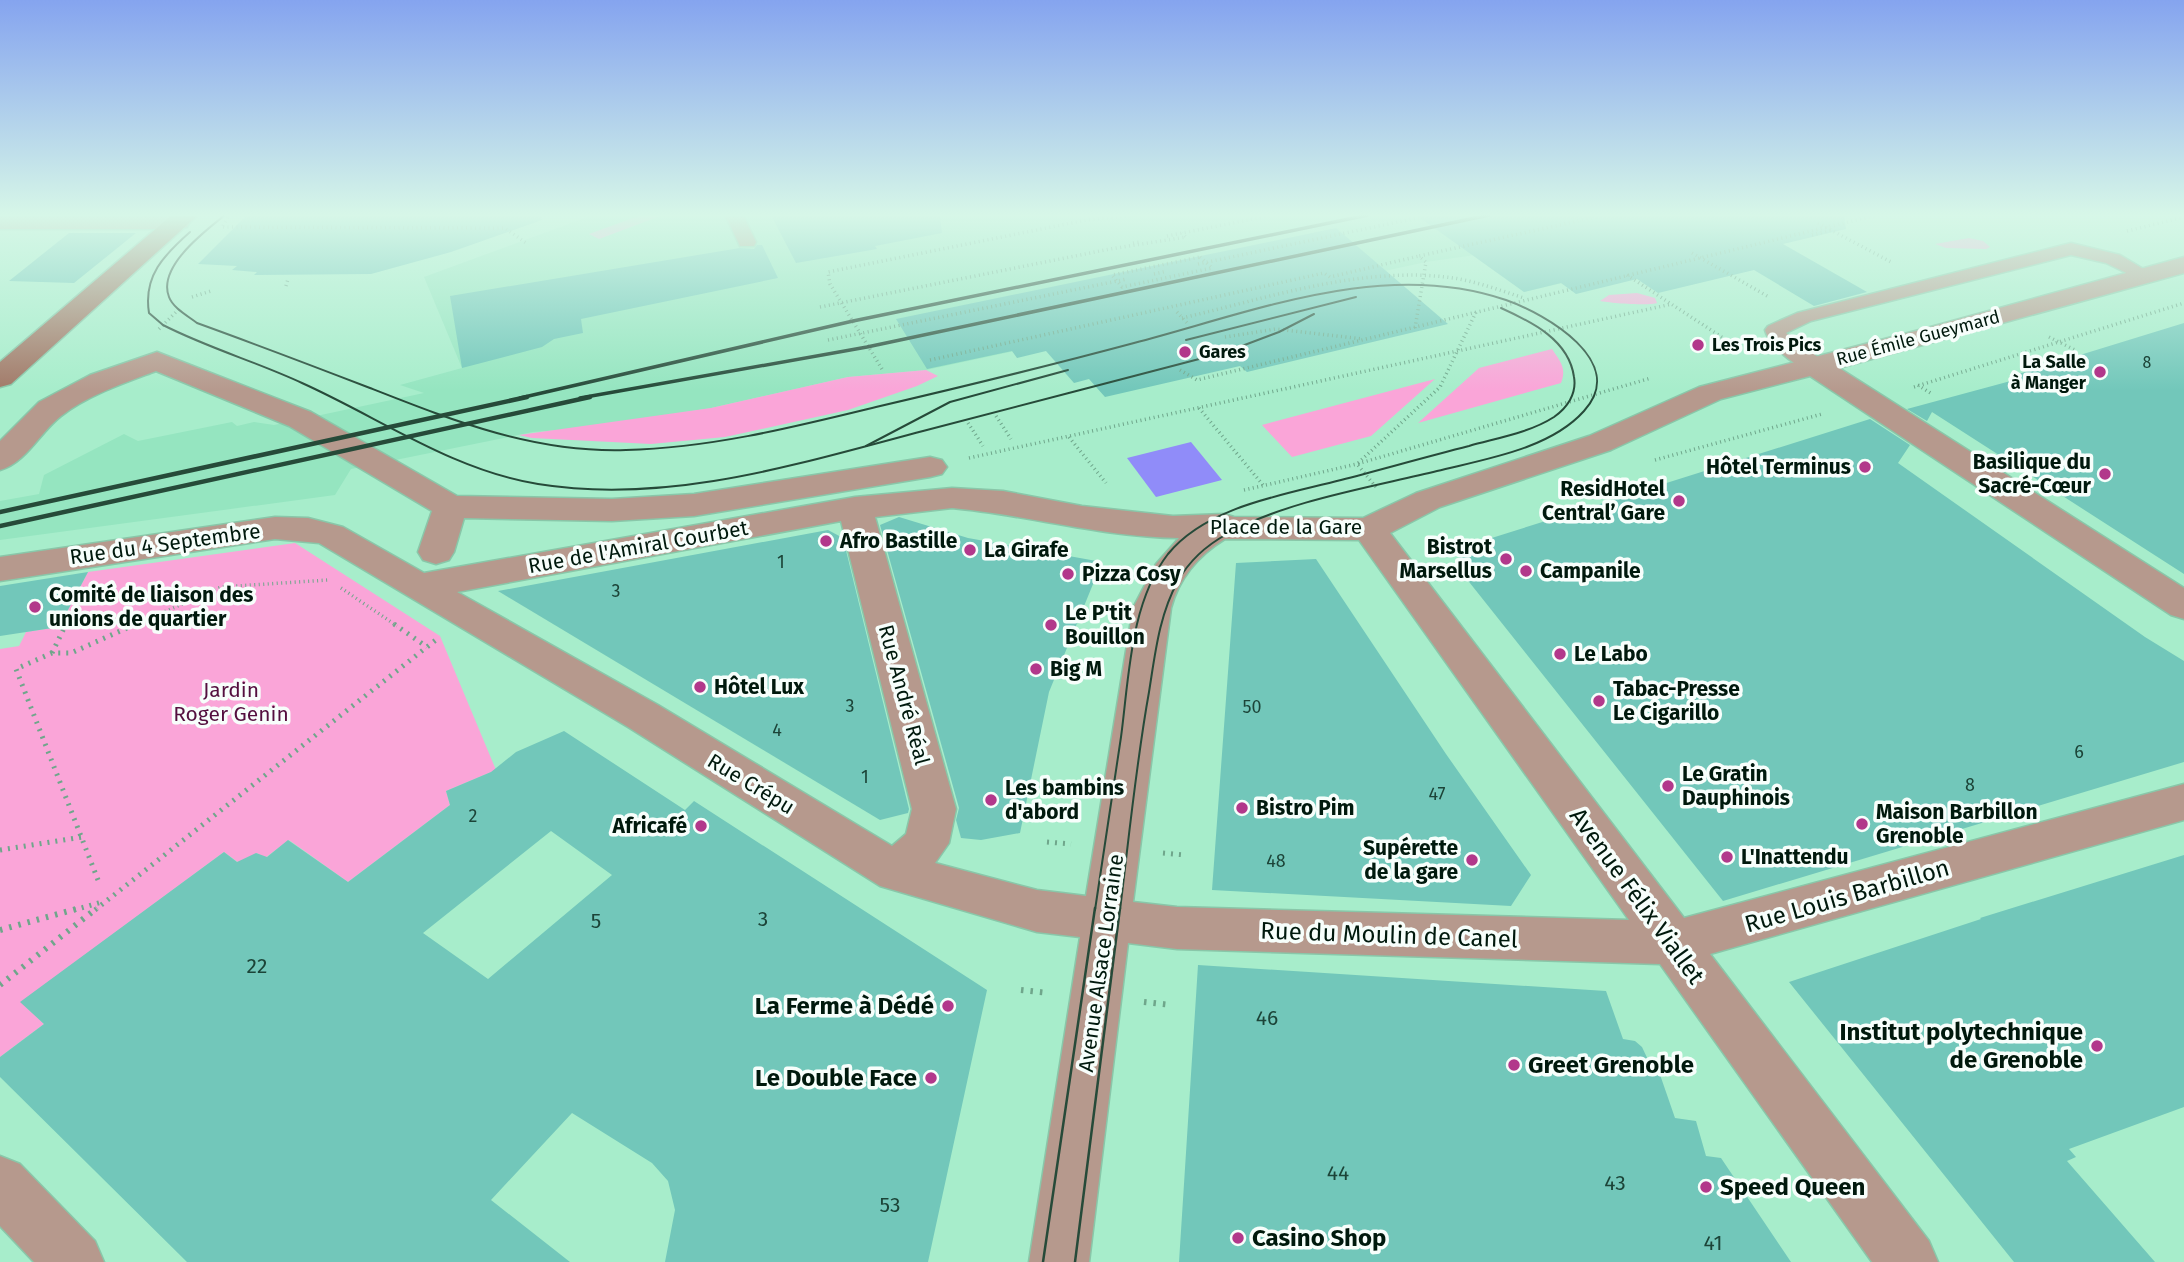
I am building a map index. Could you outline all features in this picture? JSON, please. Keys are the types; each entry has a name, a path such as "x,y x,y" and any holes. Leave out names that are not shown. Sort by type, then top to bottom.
{"street":[{"path":"0,378 118,274"},
{"name":"Rue Émile Gueymard","path":"1815,366 2153,274"},
{"path":"2146,276 2184,294"},
{"path":"0,460 50,408 151,352 300,419 450,507 612,510 694,505 930,467"},
{"path":"1815,366 2184,606"},
{"name":"Place de la Gare","path":"855,508 952,498 1003,502 1124,522 1215,528 1376,512 1428,500 1600,443 1710,393 1815,366"},
{"path":"428,569 450,507"},
{"name":"Rue de l'Amiral Courbet","path":"428,569 855,508"},
{"name":"Rue André Réal","path":"855,508 934,810 926,843 896,872"},
{"name":"Avenue Alsace Lorraine","path":"1059,1262 1144,653 1156,596 1177,559 1215,528 1261,509"},
{"name":"Avenue Félix Viallet","path":"1376,512 1672,943 1908,1262"},
{"name":"Rue du 4 Septembre","path":"0,569 275,528 308,529 331,535 428,569"},
{"name":"Rue Crépu","path":"428,569 642,716 896,872 1037,911 1107,919"},
{"name":"Rue Louis Barbillon","path":"1672,943 2184,802"},
{"name":"Rue du Moulin de Canel","path":"1107,919 1177,928 1672,943"},
{"path":"0,1184 74,1262"}],"lane":[{"path":"1815,366 1778,339 1775,330 1804,317 1973,274"},
{"path":"2142,274 2146,276"}],"path":[{"path":"829,274 830,284 844,302 859,334 883,369"},
{"path":"820,307 985,274"},
{"path":"1116,274 1111,275 1122,287 1184,274"},
{"path":"930,360 1320,274"},
{"path":"1325,274 1330,277 1343,274"},
{"path":"1180,370 1197,380 1627,274 1744,352 1731,355"},
{"path":"1182,318 1370,278 1424,275 1483,285 1525,299"},
{"path":"1415,328 1424,275"},
{"path":"286,286 288,279"},
{"path":"828,340 1127,279"},
{"path":"192,297 211,291"},
{"path":"1298,297 1299,291"},
{"path":"1869,400 2184,303"},
{"path":"966,459 1672,304"},
{"path":"151,352 179,309"},
{"path":"1357,464 1440,387 1477,310"},
{"path":"1153,311 1157,316"},
{"path":"1177,312 1188,324"},
{"path":"1226,337 1276,329 1367,339"},
{"path":"1199,408 1264,486 1357,464 1653,378"},
{"path":"996,416 1011,439"},
{"path":"968,423 983,446"},
{"path":"1357,464 1376,512"},
{"path":"52,653 102,554"},
{"path":"98,880 16,669 52,653 71,653 221,587 326,578 427,646"},
{"path":"0,985 440,636"},
{"path":"0,850 82,837"},
{"path":"0,930 106,901"}],"shaded area":[{"path":"432,274 1371,274 926,370 848,377 711,408 584,428 533,432 351,469 335,495 0,540 0,501 39,494 44,475 124,434 138,441 232,422 237,426 254,422 274,425 424,393 400,385 462,368 424,277"},
{"path":"1500,274 1602,274 1524,292"},
{"path":"1191,442 1222,480 1156,497 1127,458"}],"green space":[{"path":"1637,293 1655,298 1657,303 1600,301 1609,295"},
{"path":"1552,349 1563,369 1561,383 1418,423 1479,368"},
{"path":"926,370 938,376 848,410 725,437 651,444 532,438 519,435 711,408 848,377"},
{"path":"1435,379 1371,436 1292,457 1262,425"},
{"name":"Jardin Roger Genin","path":"295,543 440,636 496,770 446,791 450,805 348,882 289,840 265,858 257,853 239,863 224,852 21,1002 44,1024 0,1057 0,649 19,646 26,632 59,627 88,572"}],"building":[{"path":"18,274 85,274 74,283 9,281"},
{"path":"255,274 371,274 371,274"},
{"path":"584,274 776,274 778,278 581,319 583,333 554,339 542,347 462,368 450,296"},
{"path":"1114,274 1390,274 1448,324 1247,372 1240,366 1105,397 1089,379 1074,383 1046,351 1017,358 1012,351 927,369 896,319"},
{"path":"1499,274 1738,274 1658,293 1637,279 1576,294 1561,283 1524,292"},
{"path":"1760,274 1835,274 1867,292 1814,306"},
{"name":"Basilique du Sacré-Cœur","path":"2184,323 2184,574 1932,412 1927,421 1907,409 2018,379 2012,376"},
{"path":"1870,419 1910,445 1898,463 2145,637 2184,661 2184,762 1723,901 1458,568 1459,559 1463,547"},
{"path":"899,517 968,538 1102,562 1049,692 1020,833 981,840 961,838 956,820 959,808 880,525"},
{"path":"828,530 843,538 909,809 908,813 880,820 498,591"},
{"path":"1316,559 1446,754 1531,875 1511,906 1212,890 1236,563"},
{"name":"Comité de liaison des unions de quartier","path":"88,572 59,627 0,636 0,586"},
{"path":"564,731 685,810 694,801 987,990 928,1262 665,1262 675,1210 668,1181 652,1163 572,1113 491,1200 570,1262 187,1262 0,1077 0,1057 44,1024 20,1002 224,852 237,862 256,853 267,857 288,840 348,882 450,805 446,791 491,772 516,752","holes":["551,831 612,875 488,979 423,933"]},
{"path":"2184,855 2184,1107 2069,1149 2076,1157 2067,1161 2155,1262 2014,1262 1789,982 1980,918"},
{"path":"1198,965 1606,991 1623,1039 1635,1041 1642,1047 1650,1064 1657,1066 1675,1118 1696,1121 1706,1156 1721,1158 1791,1262 1179,1262"}],"tram line":[{"path":"154,274 149,288 149,313 163,325 302,383 417,441 476,467 538,484 587,489 684,485 781,468 1226,352 1279,332 1314,314"},
{"path":"170,274 167,286 171,301 197,323 464,423 527,440 592,450 689,445 783,429 1070,360 1272,305 1366,287 1413,285 1460,289 1506,300 1560,328 1577,342 1590,358 1596,375 1595,393 1584,411 1554,435 1496,457 1329,496 1275,512 1220,538 1187,567 1166,607 1156,650 1136,773 1120,910"},
{"path":"1186,340 1356,297"},
{"path":"1095,910 1133,642 1146,595 1168,554 1203,524 1225,513 1271,497 1513,434 1554,417 1567,405 1572,395 1575,383 1571,364 1565,353 1547,334 1525,319 1501,308"},
{"path":"866,446 950,402 1068,370"},
{"path":"1043,1262 1095,908"},
{"path":"1075,1262 1120,908"}],"railway":[{"path":"520,398 853,321 1082,274"},
{"path":"580,398 867,347 1211,274"},
{"path":"0,512 527,397"},
{"path":"0,526 590,397"}],"place":[{"name":"Les Trois Pics","path":"1698,345"},
{"name":"Gares","path":"1185,352"},
{"name":"La Salle à Manger","path":"2100,372"},
{"name":"Hôtel Terminus","path":"1865,467"},
{"name":"Basilique du Sacré-Cœur","path":"2105,474"},
{"name":"ResidHotel Central’ Gare","path":"1679,501"},
{"name":"Afro Bastille","path":"826,541"},
{"name":"La Girafe","path":"970,550"},
{"name":"Bistrot Marsellus","path":"1506,559"},
{"name":"Campanile","path":"1526,571"},
{"name":"Pizza Cosy","path":"1068,574"},
{"name":"Comité de liaison des unions de quartier","path":"35,607"},
{"name":"Le P'tit Bouillon","path":"1051,625"},
{"name":"Le Labo","path":"1560,654"},
{"name":"Big M","path":"1036,669"},
{"name":"Hôtel Lux","path":"700,687"},
{"name":"Tabac-Presse Le Cigarillo","path":"1599,701"},
{"name":"Le Gratin Dauphinois","path":"1668,786"},
{"name":"Les bambins d'abord","path":"991,800"},
{"name":"Bistro Pim","path":"1242,808"},
{"name":"Maison Barbillon Grenoble","path":"1862,824"},
{"name":"Africafé","path":"701,826"},
{"name":"L'Inattendu","path":"1727,857"},
{"name":"Supérette de la gare","path":"1472,860"},
{"name":"La Ferme à Dédé","path":"948,1006"},
{"name":"Institut polytechnique de Grenoble","path":"2097,1046"},
{"name":"Greet Grenoble","path":"1514,1065"},
{"name":"Le Double Face","path":"931,1078"},
{"name":"Speed Queen","path":"1706,1187"},
{"name":"Casino Shop","path":"1238,1238"}]}
